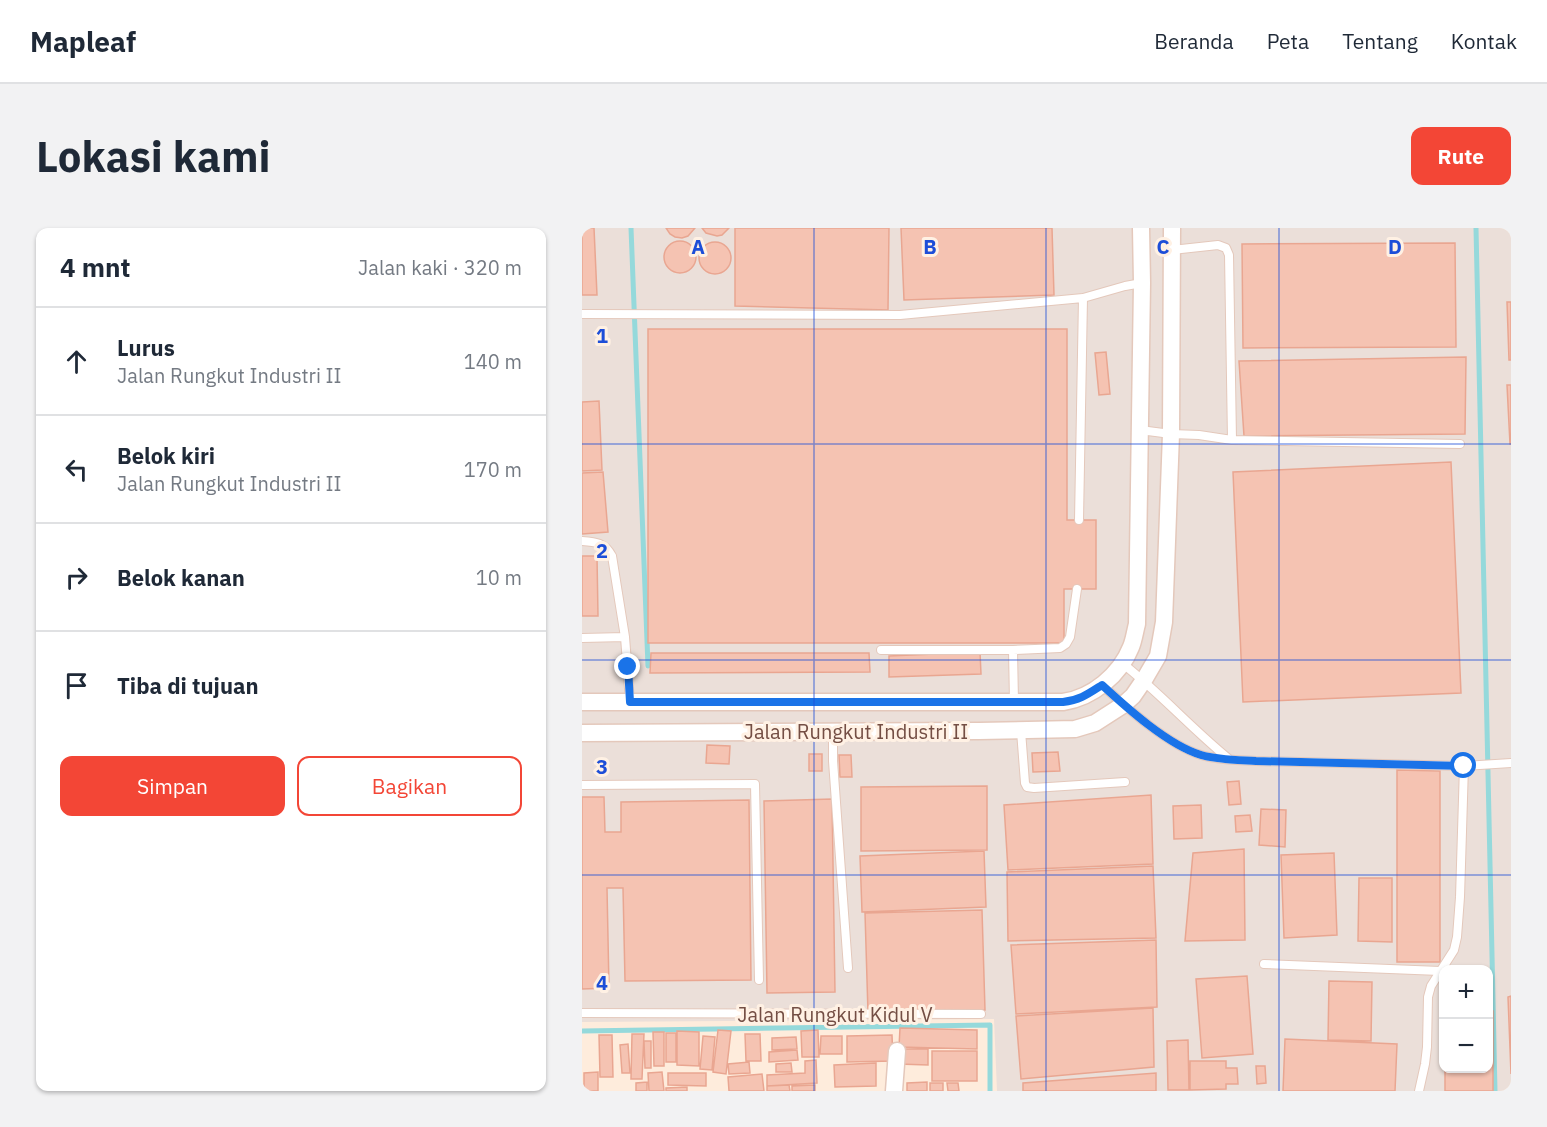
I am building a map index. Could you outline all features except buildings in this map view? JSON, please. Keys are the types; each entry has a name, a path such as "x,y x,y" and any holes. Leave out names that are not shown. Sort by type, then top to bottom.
{"street":[{"name":"Jalan Rungkut Industri II","path":"582,702 1063,702 1085,697 1102,685 1122,663 1131,646 1137,624 1141,228"},
{"name":"Jalan Rungkut Industri II","path":"582,733 1075,729 1095,723 1124,705 1133,696 1158,656 1164,622 1171,434 1172,228"},
{"path":"979,703 979,731"},
{"path":"894,1091 897,1051"}],"lane":[{"path":"1172,250 1218,245 1226,248 1232,441"},
{"path":"582,314 900,315 1083,298 1142,283"},
{"path":"1079,520 1083,298"},
{"path":"1140,430 1199,435 1232,441 1460,444"},
{"path":"582,541 602,544 612,556 625,637 630,702"},
{"path":"881,650 1059,648 1066,644 1070,637 1077,589"},
{"path":"582,638 625,637"},
{"path":"1013,650 1014,702"},
{"path":"1122,663 1144,680 1209,743 1229,759"},
{"path":"1102,685 1152,728 1200,755 1229,759 1464,766 1508,763"},
{"path":"833,731 848,968"},
{"path":"1021,731 1027,787 1125,782"},
{"path":"1444,965 1454,950 1457,937 1464,766"},
{"path":"582,785 755,784 759,980"},
{"path":"1264,964 1439,971"},
{"path":"1419,1091 1429,1033 1428,997 1439,973"},
{"name":"Jalan Rungkut Kidul V","path":"582,1013 981,1014"}],"shaded area":[{"path":"582,228 1511,228 1511,1091 997,1091 994,1019 582,1022"}],"waterway":[{"path":"631,228 648,666"},
{"path":"1476,228 1495,1091"},
{"path":"582,1031 990,1025 990,1091"}],"route":[{"path":"628,667 630,702 1063,702 1085,697 1102,685 1152,728 1200,755 1256,761 1464,766"}]}
